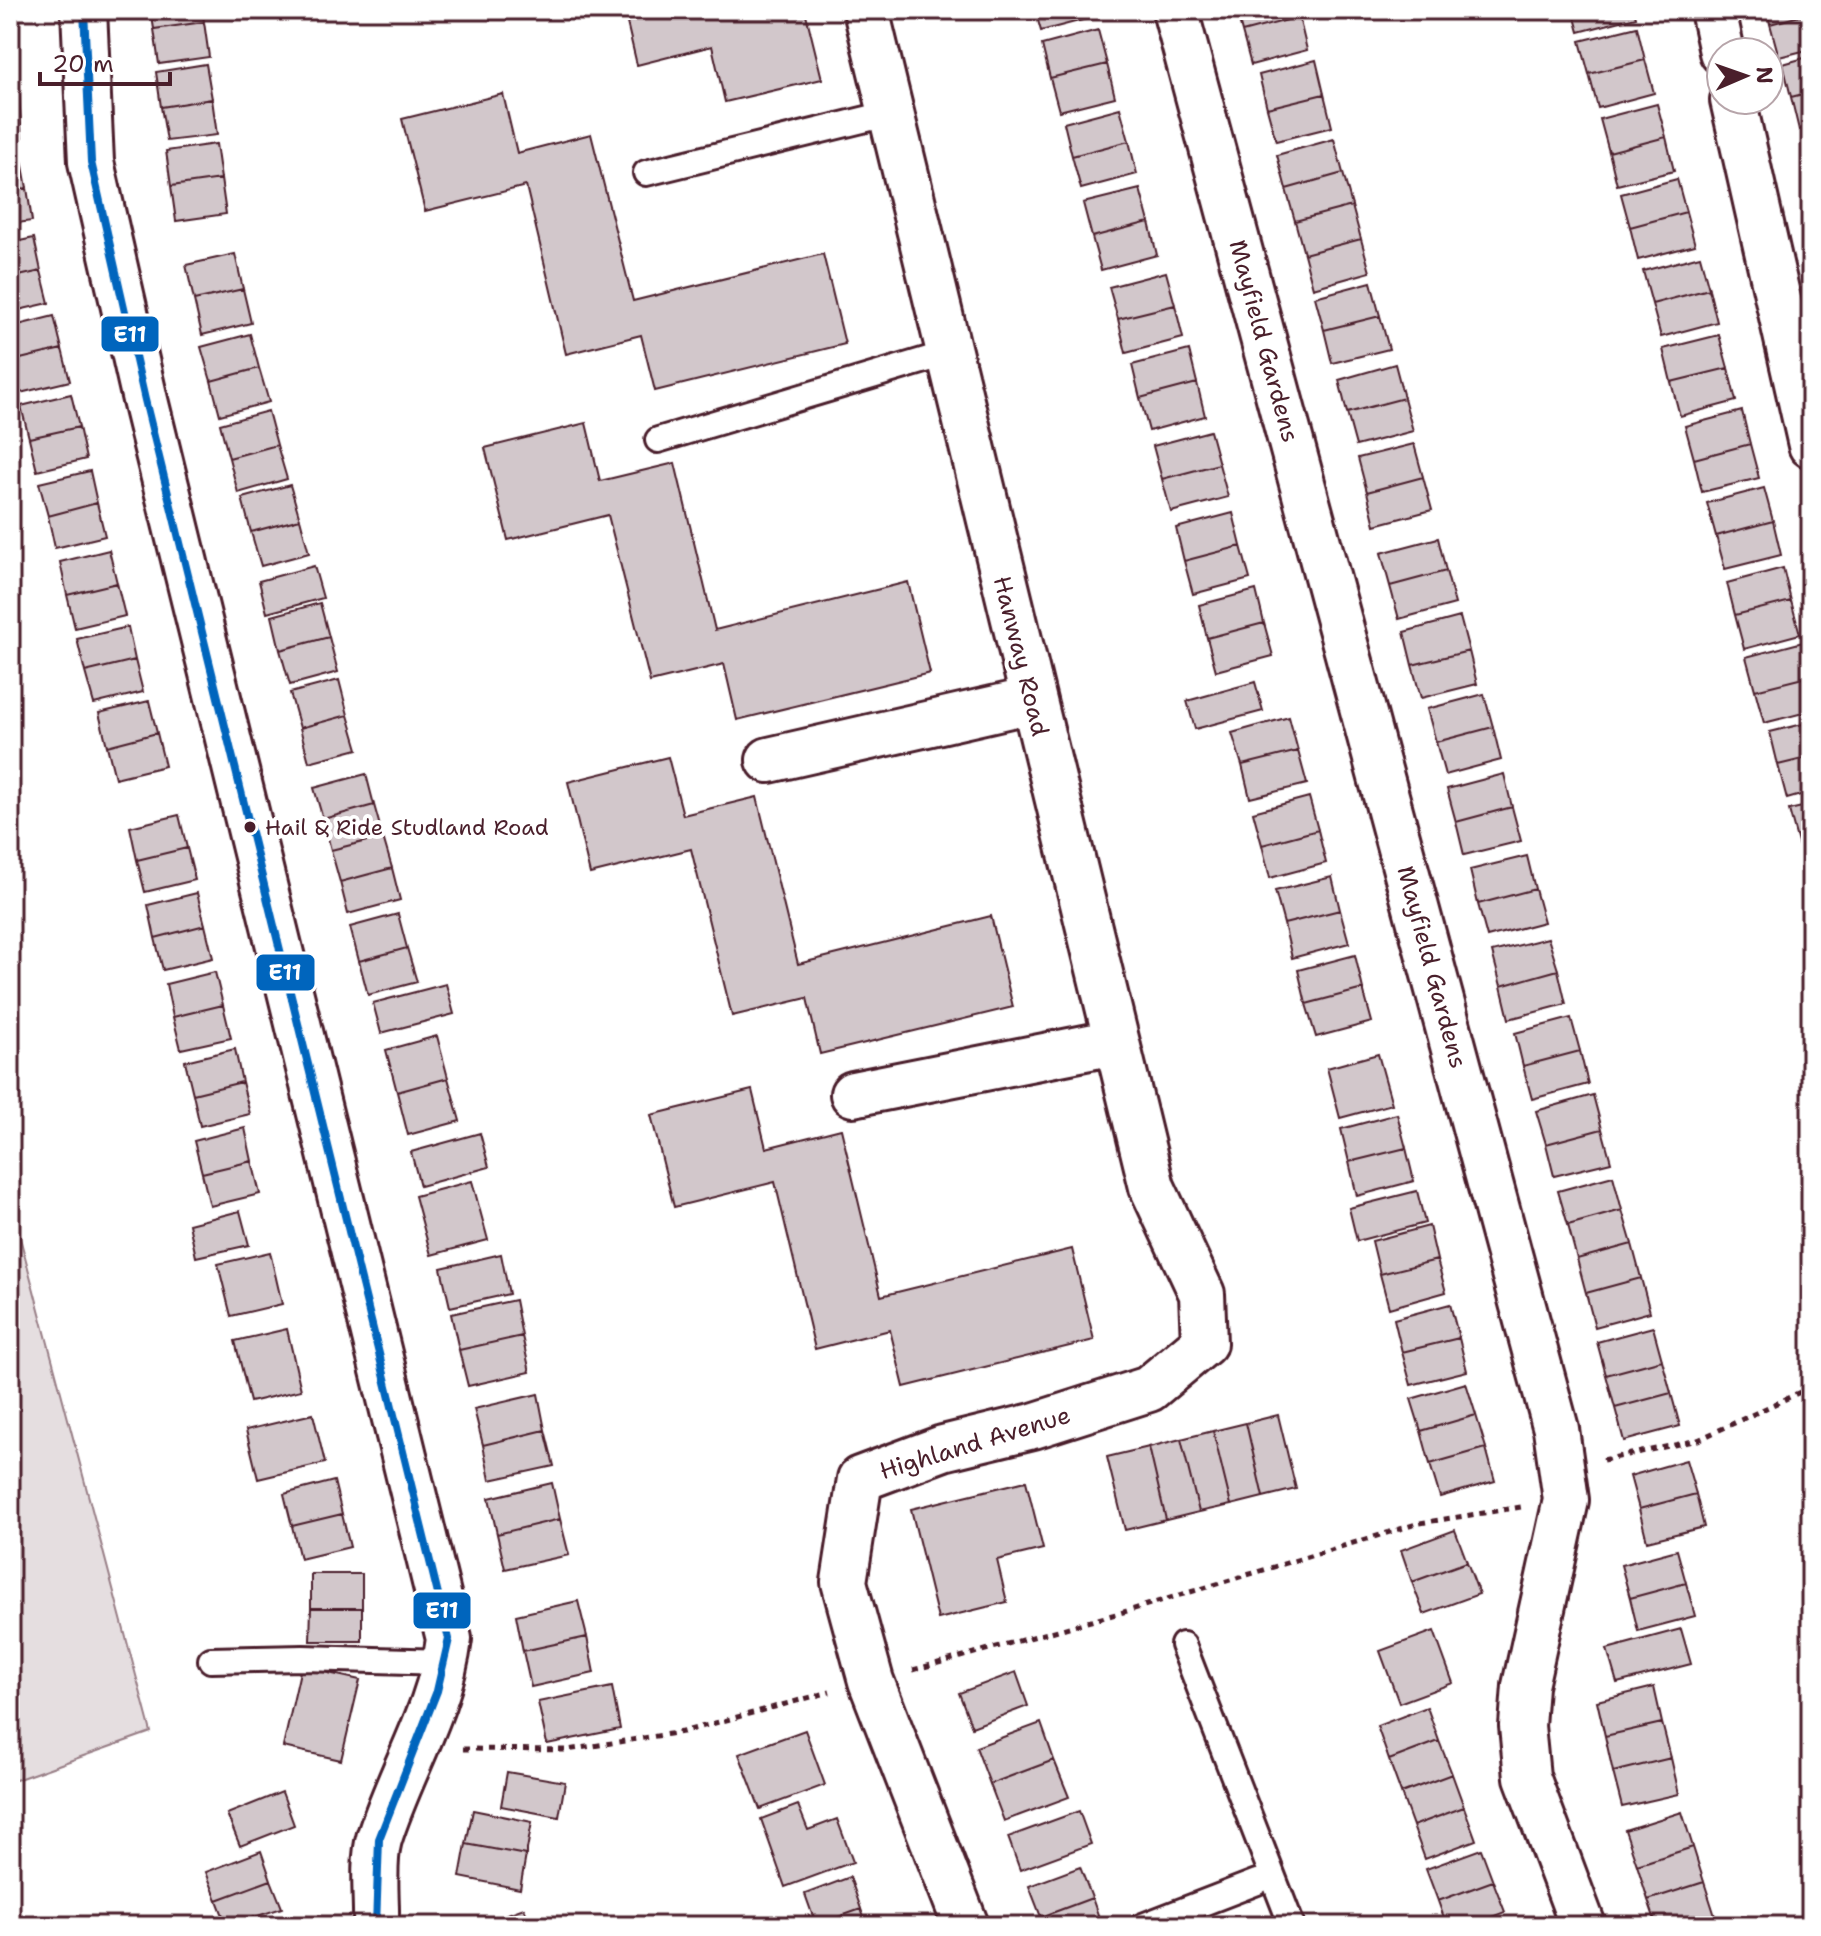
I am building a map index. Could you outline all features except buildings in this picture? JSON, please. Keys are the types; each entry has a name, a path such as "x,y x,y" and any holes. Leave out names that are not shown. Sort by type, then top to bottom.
{"street":[{"path":"84,10 91,162 145,400 449,1639 446,1662 418,1749 378,1841 376,1926"},
{"name":"Hanway Road","path":"866,10 1152,1187 1202,1294"},
{"name":"Mayfield Gardens","path":"1175,10 1552,1414 1564,1484 1525,1686 1522,1726 1527,1777 1583,1926"},
{"path":"1713,10 1719,36"},
{"path":"1737,116 1811,445"},
{"path":"769,760 1032,700"},
{"path":"853,1094 1115,1042"},
{"name":"Highland Avenue","path":"966,1926 871,1681 844,1582 860,1479 943,1448 1033,1426 1149,1389 1204,1343 1202,1294"}],"lane":[{"path":"646,173 891,113"},
{"path":"658,440 949,353"},
{"path":"1183,1645 1292,1926"},
{"path":"211,1660 303,1658 446,1662"},
{"path":"1143,1926 1257,1882"}],"path":[{"path":"418,1749 567,1750 682,1732 1127,1611 1420,1523 1564,1484 1698,1440 1811,1387"}],"shaded area":[{"path":"10,1200 151,1732 10,1782"}],"transit line":[{"name":"E11","path":"84,10 91,162 145,400 449,1639 437,1691 379,1839 376,1926"}],"place":[{"name":"Hail & Ride Studland Road","path":"250,827"}]}
